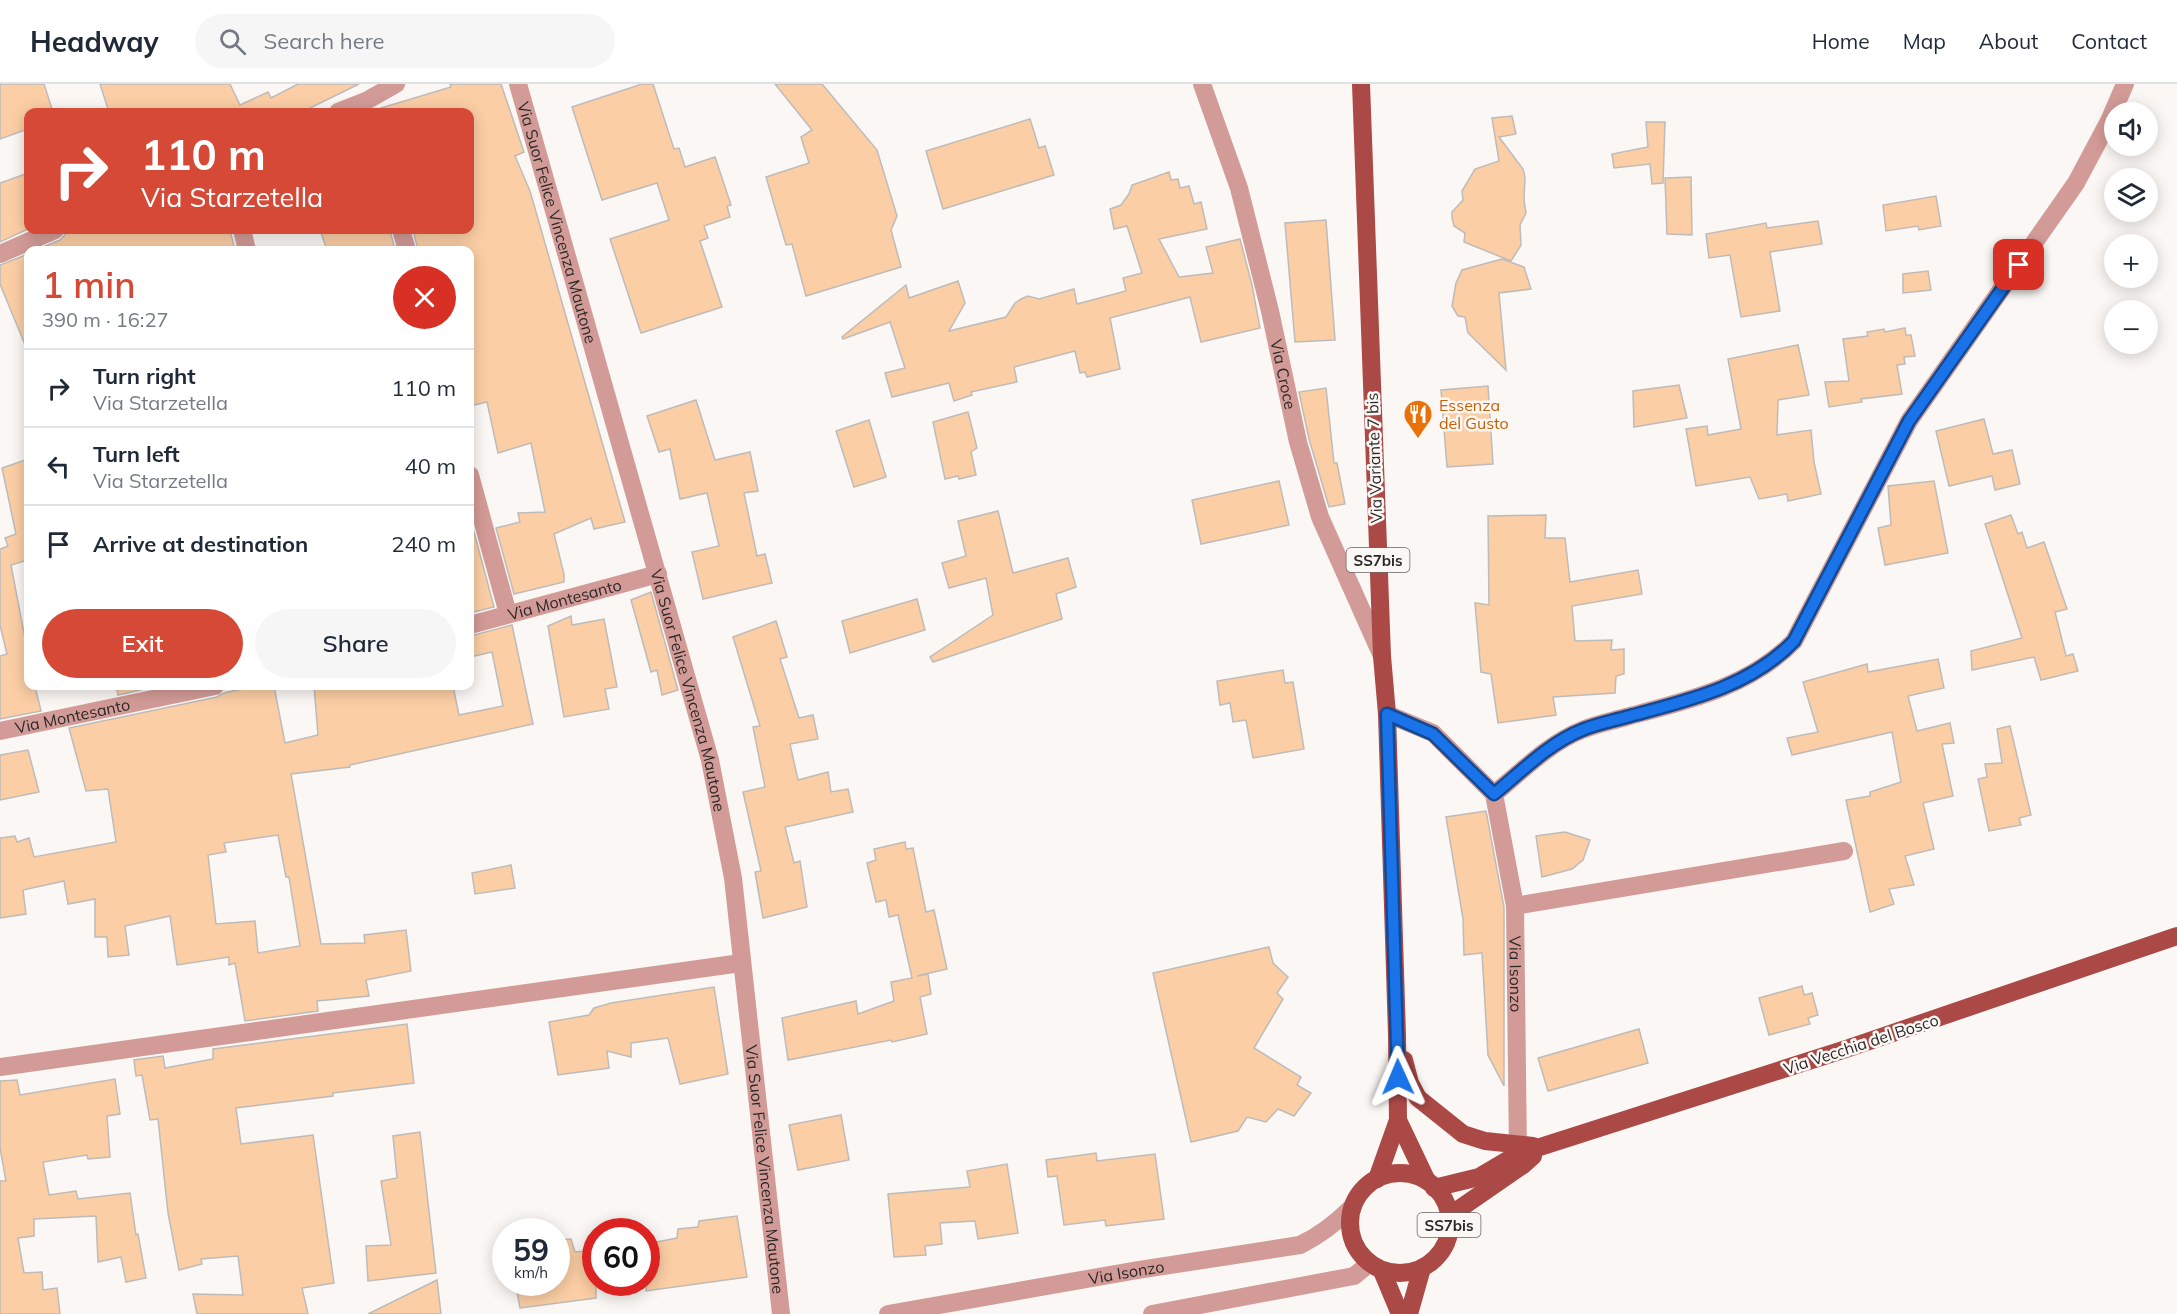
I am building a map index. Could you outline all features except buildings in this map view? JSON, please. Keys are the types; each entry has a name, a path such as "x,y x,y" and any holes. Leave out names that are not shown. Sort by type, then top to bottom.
{"main road":[{"name":"Via Variante 7 bis","path":"1361,84 1382,656 1387,714 1397,1035 1398,1120 1377,1179"},
{"name":"Via Vecchia del Bosco","path":"1449,1216 1523,1165 1543,1147 1846,1049 2177,936"},
{"path":"1397,1035 1410,1083 1418,1098 1428,1107 1464,1134 1518,1150 1543,1147"},
{"name":"Via Variante 7 bis","path":"1398,1120 1430,1184"},
{"path":"1377,1179 1400,1173 1414,1175 1430,1184 1479,1177 1518,1150"},
{"name":"SS7bis","path":"1353,1206 1363,1190 1377,1179"},
{"name":"SS7bis","path":"1409,1314 1422,1268 1434,1259 1444,1246 1449,1232 1449,1216 1444,1201 1430,1184"},
{"path":"1353,1206 1350,1221 1352,1237 1359,1251 1376,1267 1400,1314"},
{"path":"1376,1267 1394,1274 1422,1268"}],"street":[{"path":"367,107 396,84"},
{"name":"Via Suor Felice Vincenza Mautone","path":"518,84 710,760 733,878 781,1314"},
{"name":"Via Croce","path":"1202,84 1239,188 1270,310 1298,442 1320,517 1382,656"},
{"path":"1387,714 1433,734 1494,794 1558,741 1582,730 1683,702 1741,681 1780,656 1794,641 1909,421 2076,183 2126,84"},
{"path":"0,254 46,234"},
{"path":"474,490 508,614"},
{"name":"Via Montesanto","path":"474,624 658,574"},
{"name":"Via Montesanto","path":"0,731 196,690"},
{"name":"Via Isonzo","path":"1494,794 1515,906 1518,1150"},
{"path":"1515,906 1844,851"},
{"path":"0,1067 741,963"},
{"name":"Via Isonzo","path":"888,1314 1138,1270 1300,1245 1323,1232 1353,1206"},
{"path":"1152,1314 1354,1276 1376,1267"}],"place":[{"name":"Essenza del Gusto","path":"1418,440"}],"route":[{"path":"1398,1077 1387,714 1433,734 1494,794 1558,741 1582,730 1683,702 1741,681 1780,656 1794,641 1909,421 2019,265"}]}
